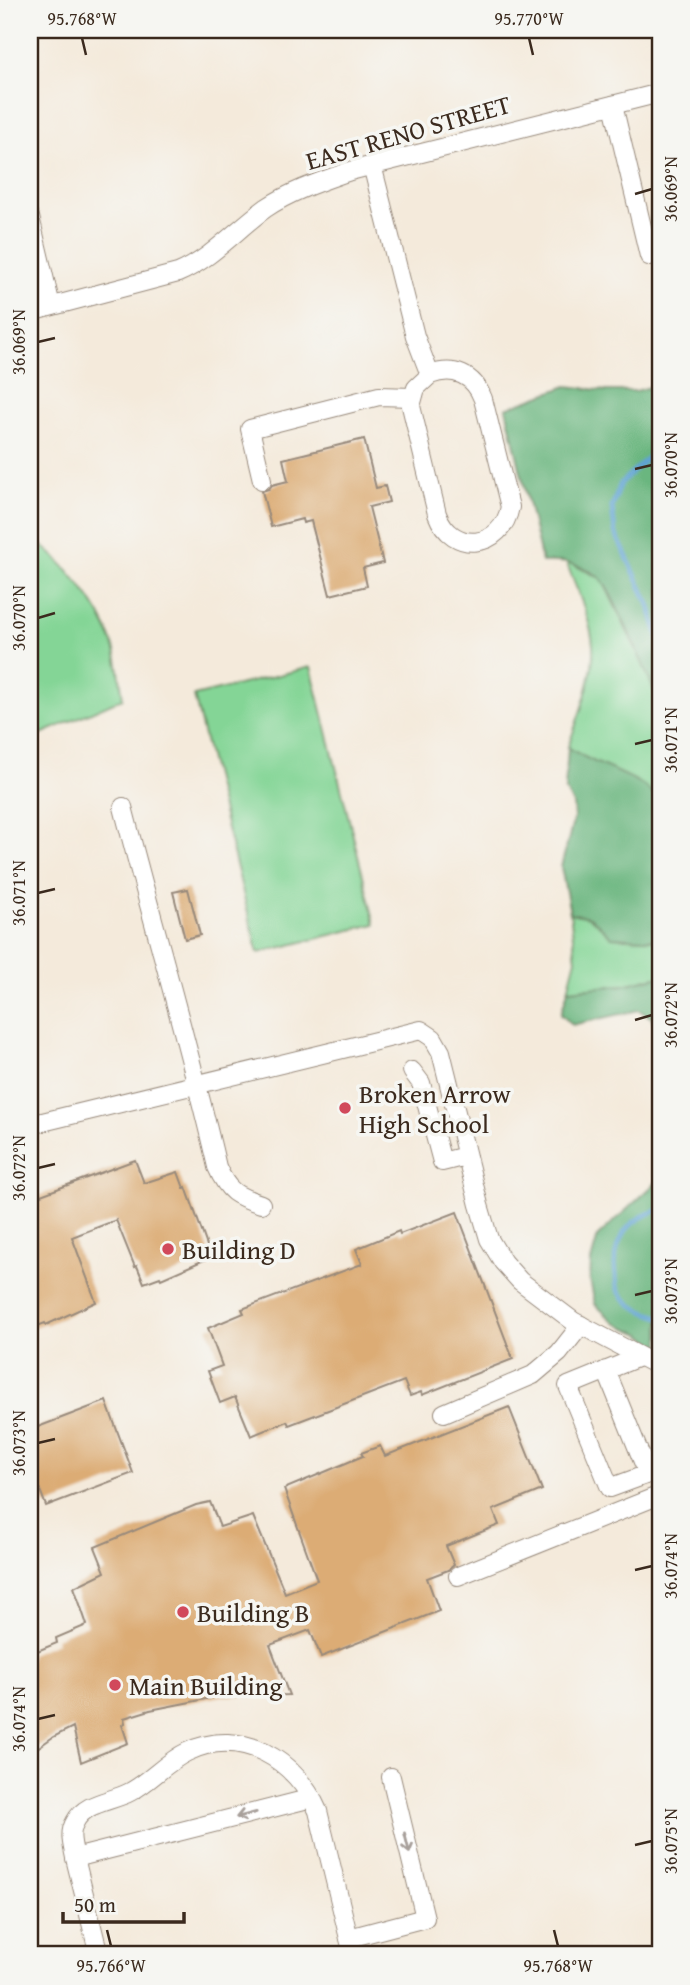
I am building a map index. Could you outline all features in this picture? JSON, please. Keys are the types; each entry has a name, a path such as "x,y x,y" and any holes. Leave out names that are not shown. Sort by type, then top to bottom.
{"street":[{"name":"EAST RENO STREET","path":"30,312 178,274 275,203 308,186 372,165 660,93"},
{"path":"613,105 649,256"},
{"path":"372,165 415,336 430,375"},
{"path":"30,217 51,306"},
{"path":"458,372 474,382 483,399 510,507 504,525 490,538 462,541 453,537 440,523 412,416 412,397 422,381 430,375 458,372"},
{"path":"262,480 250,429 380,396 412,397"},
{"path":"123,807 146,898 174,990 217,1167 223,1182 237,1196 261,1204"},
{"path":"30,1125 421,1030 433,1038 441,1052 489,1239 503,1262 520,1281 581,1325 660,1367"},
{"path":"412,1071 421,1083 442,1162 466,1156"},
{"path":"444,1413 533,1375 559,1353 581,1325"},
{"path":"606,1370 648,1474 610,1489 568,1386 606,1370 639,1357"},
{"path":"458,1576 660,1495"},
{"path":"99,1955 71,1839 73,1824 83,1810 126,1794 178,1758 204,1746 223,1744 251,1747 276,1758 292,1770 318,1811 351,1947 425,1918 391,1777"},
{"path":"75,1858 312,1798"}],"green space":[{"path":"660,384 660,706 621,616 599,577 572,564 542,562 506,408 567,386 606,391 636,391"},
{"path":"30,537 68,570 99,614 115,651 123,698 30,739"},
{"path":"566,561 602,579 647,672 660,706 660,801 640,783 591,761 568,747 589,683 593,645 586,614"},
{"path":"311,667 375,924 258,953 194,696"},
{"path":"568,747 591,761 640,783 660,801 660,940 612,937 590,917 570,913 561,867 574,818 573,804 565,789"},
{"path":"570,913 590,917 612,937 660,940 660,976 624,985 568,990 576,959"},
{"path":"660,976 660,1037 652,1018 639,1010 572,1025 561,1014 568,990 624,985"},
{"path":"660,1179 660,1347 641,1334 615,1323 595,1304 590,1280 591,1261 598,1236"}],"building":[{"path":"364,439 376,488 385,486 389,502 369,507 383,563 363,568 367,586 330,595 311,521 303,523 302,519 271,527 262,491 288,481 283,459"},
{"path":"188,889 200,935 185,939 173,892"},
{"name":"Building D","path":"135,1160 144,1183 178,1172 211,1257 161,1279 160,1277 144,1283 116,1220 72,1237 96,1302 46,1325 45,1323 30,1329 30,1199"},
{"path":"457,1212 513,1359 422,1395 421,1392 410,1396 404,1381 289,1425 287,1421 251,1436 235,1397 220,1403 208,1371 222,1366 208,1328 244,1313 242,1309 362,1264 356,1249 399,1231 400,1234"},
{"path":"106,1401 133,1473 46,1506 30,1463 30,1430"},
{"path":"509,1407 542,1490 493,1510 499,1525 446,1546 454,1565 427,1578 439,1611 321,1657 310,1630 270,1645 289,1695 221,1696 124,1718 125,1723 122,1725 128,1743 81,1762 73,1727 30,1753 30,1654 57,1643 56,1638 87,1625 74,1587 105,1572 95,1547 196,1505 210,1502 220,1527 253,1516 285,1593 317,1580 284,1489 363,1456 361,1453 380,1446 385,1456"}],"waterway":[{"path":"660,446 621,483 612,507 615,532 649,604 660,642"},
{"path":"660,1210 639,1219 624,1233 619,1242 615,1263 617,1285 623,1297 637,1308 660,1317"}],"place":[{"name":"Broken Arrow High School","path":"345,1108"},
{"name":"Building D","path":"168,1249"},
{"name":"Building B","path":"183,1612"},
{"name":"Main Building","path":"115,1685"}]}
